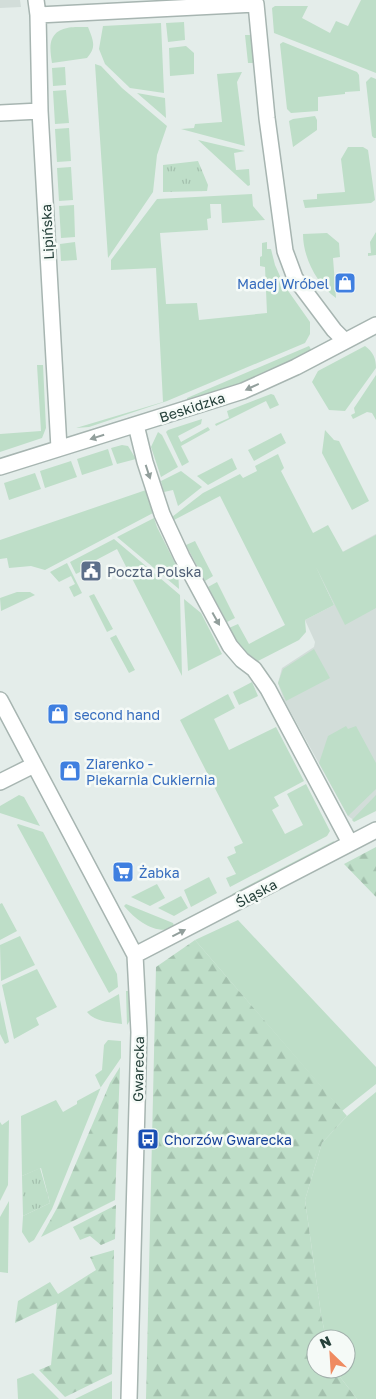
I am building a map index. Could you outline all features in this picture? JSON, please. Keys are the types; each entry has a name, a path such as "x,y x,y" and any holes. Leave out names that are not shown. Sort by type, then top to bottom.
{"street":[{"name":"Lipińska","path":"36,0 40,111 59,448"},
{"path":"38,16 256,4 267,118 285,251 295,278 334,330 345,341"},
{"path":"0,113 40,111"},
{"name":"Beskidzka","path":"0,467 243,391 296,367 376,325"},
{"path":"136,425 145,462 162,514 182,558 230,646 242,660 254,669 268,689 350,844"},
{"name":"Gwarecka","path":"0,700 135,955 139,1032 129,1399"},
{"path":"0,782 34,765"},
{"name":"Śląska","path":"135,955 376,830"}],"shaded area":[{"path":"0,0 20,0 21,7 0,8"},
{"path":"376,534 376,810 355,821 348,816 284,700 278,683 282,668 314,647 315,642 305,620 334,605 316,566"}],"green space":[{"path":"361,0 376,0 376,73 274,33 272,8 275,6 308,6 302,18 330,33 336,21 348,26"},
{"path":"184,22 185,40 168,42 166,23"},
{"path":"161,23 164,93 130,88 105,64 99,49 103,26"},
{"path":"88,27 93,40 93,47 87,58 52,63 51,44 58,31 68,28"},
{"path":"245,35 252,35 254,63 248,63"},
{"path":"283,42 357,72 359,75 360,91 318,97 318,111 291,113 287,109 280,44"},
{"path":"186,46 194,53 194,74 170,76 169,48"},
{"path":"95,64 101,66 122,88 167,126 157,155 153,192 108,258"},
{"path":"65,67 66,85 53,86 52,68"},
{"path":"242,72 237,82 245,146 181,129 194,128 195,124 222,122 217,74"},
{"path":"371,77 376,79 376,138 372,136 366,82"},
{"path":"66,90 69,123 55,124 53,91"},
{"path":"137,93 165,98 166,118"},
{"path":"315,116 317,130 293,147 289,121"},
{"path":"69,128 71,161 57,162 55,129"},
{"path":"198,140 245,151 234,153 236,170 249,169 250,185 248,186"},
{"path":"348,147 363,147 368,150 375,200 371,203 305,208 303,200 317,199 317,194 345,192 341,159"},
{"path":"198,161 208,185 207,191 163,192 163,165"},
{"path":"71,167 73,200 59,201 57,168"},
{"path":"252,194 253,206 265,220 222,223 221,204 210,204 211,218 207,219 208,230 160,233 166,304 197,303 199,320 267,313 265,267 260,266 260,257 262,256 262,243 267,242 267,249 271,249 275,265 284,285 310,322 310,334 305,343 167,401 89,427 76,428 163,402 156,268 111,270 111,260 157,199"},
{"path":"74,205 75,237 61,238 59,206"},
{"path":"376,232 376,255 368,256 368,253 371,253 370,242"},
{"path":"327,233 339,243 340,257 333,258 336,298 317,278 305,252 303,234"},
{"path":"75,242 77,260 61,261 60,244"},
{"path":"309,346 312,351 244,382 187,401 187,398"},
{"path":"365,346 374,356 376,368 345,411 329,410 312,382 318,371"},
{"path":"37,365 43,365 46,428 42,438 0,452 0,434 41,431"},
{"path":"376,375 376,420 372,413 367,412 353,419 351,415 355,413 354,408"},
{"path":"271,394 274,395 279,405 270,409 266,401 216,426 215,424 229,418 227,411"},
{"path":"202,419 201,424 178,436 181,442 208,427 210,430 181,446 189,462 182,466 166,432"},
{"path":"325,430 334,440 339,441 369,501 352,510 322,453"},
{"path":"158,432 162,435 178,467 161,477 151,447"},
{"path":"281,433 286,443 254,461 248,450"},
{"path":"122,445 128,446 136,459 117,464 111,448"},
{"path":"108,449 113,465 82,475 77,459"},
{"path":"278,454 284,468 281,471 313,533 328,525 343,552 376,535 376,608 345,625 316,567 334,605 305,620 306,632 299,640 258,661 239,647 229,628 238,624 249,644 285,625 220,496 174,520 172,517 203,493 240,474 243,478 257,471 255,466"},
{"path":"232,458 237,469 208,485 197,476"},
{"path":"71,461 77,477 45,488 40,471"},
{"path":"181,471 202,487 178,506 173,490 164,492 161,481"},
{"path":"35,473 41,489 9,500 4,483"},
{"path":"146,490 153,513 45,570 31,566 9,568 7,558 0,559 0,540"},
{"path":"154,518 178,569 179,589 117,537"},
{"path":"114,539 180,595 182,676 117,549 81,568 82,571 76,574 70,562"},
{"path":"195,541 213,576 205,581 186,545"},
{"path":"67,563 82,593 74,597 69,587 75,584 71,576 59,582 50,572"},
{"path":"217,582 235,618 227,622 208,587"},
{"path":"17,592 30,592 35,595 1,611 0,598"},
{"path":"94,594 113,629 107,632 89,596"},
{"path":"184,599 201,613 222,654 188,671"},
{"path":"116,635 135,670 129,673 110,638"},
{"path":"314,649 330,678 286,701 278,683 283,669"},
{"path":"252,682 258,696 239,705 233,692"},
{"path":"228,694 235,708 214,719 229,750 276,727 304,781 274,797 279,806 272,810 285,834 303,825 287,794 306,784 330,831 327,836 230,887 226,878 236,874 227,857 236,853 234,847 243,843 180,720"},
{"path":"346,726 348,729 356,726 376,763 376,789 348,816 319,763 328,736"},
{"path":"19,795 24,797 40,826 0,813 0,806"},
{"path":"376,795 376,811 354,822 352,820"},
{"path":"17,825 43,832 117,974 118,987 109,993"},
{"path":"334,841 333,844 235,896 232,894"},
{"path":"376,847 376,897 344,864"},
{"path":"209,877 217,893 191,907 184,890"},
{"path":"157,884 165,898 150,906 131,897"},
{"path":"181,896 188,908 174,916 158,908"},
{"path":"2,903 17,931 0,940 0,904"},
{"path":"126,904 173,923 175,928 160,930 147,925 129,912 124,906"},
{"path":"238,920 376,1067 376,1084 342,1111 195,940"},
{"path":"20,936 35,965 1,981 0,945"},
{"path":"195,940 347,1116 322,1143 305,1200 324,1329 306,1329 306,1379 342,1379 357,1399 146,1399 156,967"},
{"path":"37,969 57,1007 36,1018 39,1025 14,1039 2,985"},
{"path":"126,991 132,991 131,1019 127,1025"},
{"path":"119,994 122,1024 98,1020 87,1012"},
{"path":"0,1000 9,1042 5,1044 0,1034"},
{"path":"108,1040 121,1041 121,1058 101,1088 95,1075 102,1070 104,1045"},
{"path":"120,1067 115,1200 41,1237 57,1208 110,1083"},
{"path":"100,1088 52,1209 34,1240 29,1243 22,1232 23,1216 50,1203 41,1168 22,1176 21,1116 56,1100 63,1112 77,1104 77,1101"},
{"path":"376,1092 376,1399 357,1399 342,1379 356,1379 356,1329 324,1329 305,1200 322,1143 347,1116"},
{"path":"9,1120 8,1185 0,1201 0,1122 2,1125"},
{"path":"40,1168 50,1203 23,1216 22,1176"},
{"path":"9,1201 8,1273 0,1272 0,1217"},
{"path":"116,1205 115,1239 101,1245 90,1236 80,1240 73,1227"},
{"path":"114,1250 112,1374 65,1397 39,1370 51,1365 57,1303 15,1323 18,1301 50,1282 58,1294 96,1270 90,1257"},
{"path":"33,1373 59,1399 18,1399 17,1379"},
{"path":"112,1381 112,1399 75,1399"}],"place":[{"name":"Madej Wróbel","path":"345,283"},
{"name":"Poczta Polska","path":"91,571"},
{"name":"second hand","path":"58,714"},
{"name":"Ziarenko - Piekarnia Cukiernia","path":"70,771"},
{"name":"Żabka","path":"123,872"},
{"name":"Chorzów Gwarecka","path":"148,1139"}]}
